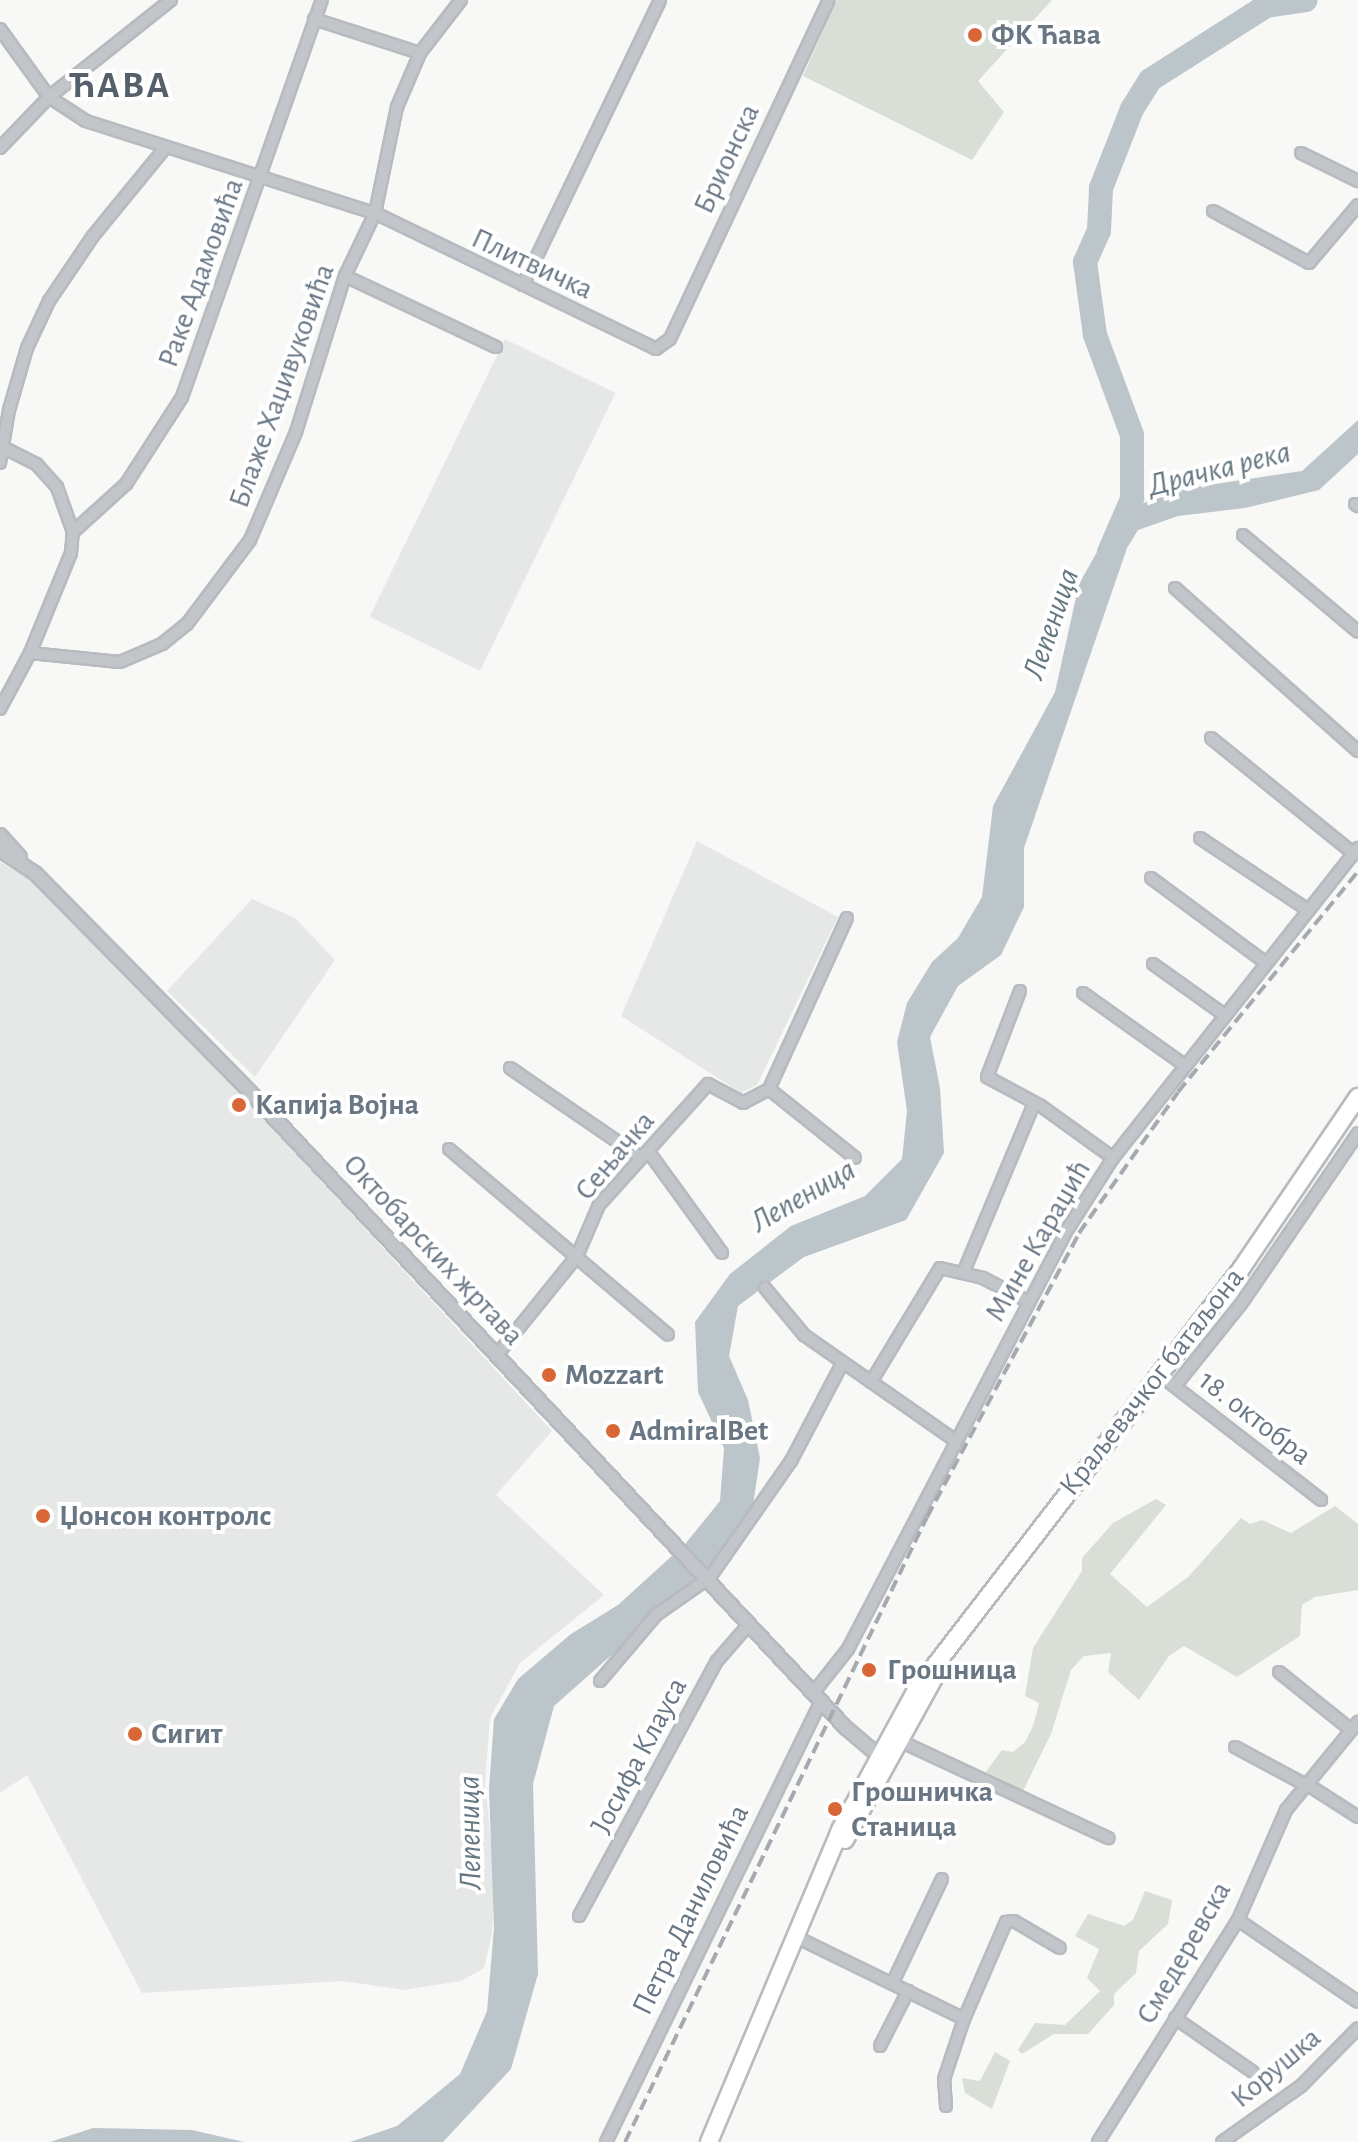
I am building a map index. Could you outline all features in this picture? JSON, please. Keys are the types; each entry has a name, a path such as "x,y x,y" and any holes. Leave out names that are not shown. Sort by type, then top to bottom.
{"main road":[{"name":"Краљевачког батаљона","path":"882,1760 900,1741 941,1662 1007,1566 1160,1375 1262,1241 1358,1097"},
{"name":"Краљевачког батаљона","path":"709,2142 794,1936 823,1874 916,1690 941,1662"}],"street":[{"path":"0,148 49,97 171,0"},
{"name":"Раке Адамовића","path":"73,532 126,484 182,397 322,0"},
{"name":"Блаже Хаџивуковића","path":"30,653 120,662 162,644 187,624 250,540 272,497 345,276 375,213 397,107 420,53 461,0"},
{"path":"523,285 660,0"},
{"name":"Брионска","path":"670,339 829,0"},
{"path":"314,19 420,53"},
{"path":"0,29 49,97"},
{"name":"Плитвичка","path":"49,97 86,121 165,148 262,174 375,213 656,349 670,339"},
{"path":"0,463 12,397 49,301 93,236 165,148"},
{"path":"1301,153 1358,181"},
{"path":"1213,211 1309,263 1358,205"},
{"path":"345,276 496,347"},
{"path":"0,709 30,653 71,553 73,532 57,487 36,464 3,447"},
{"path":"1243,535 1358,632"},
{"path":"1175,588 1358,751"},
{"path":"1211,738 1356,851"},
{"path":"0,835 36,874"},
{"path":"1200,838 1308,910"},
{"name":"Октобарских жртава","path":"0,850 36,874 250,1092 496,1356 882,1760"},
{"name":"Мине Караџић","path":"818,1696 848,1649 1029,1302 1113,1158 1183,1064 1356,851"},
{"path":"1151,878 1266,963"},
{"path":"847,918 769,1089 855,1158"},
{"path":"1153,964 1223,1014"},
{"path":"1020,991 987,1077 1034,1104 1113,1158"},
{"path":"1083,993 1183,1064"},
{"path":"510,1068 644,1154 722,1253"},
{"name":"Сењачка","path":"496,1356 577,1256 599,1205 708,1084 743,1103 769,1089"},
{"path":"964,1271 1034,1104"},
{"path":"1175,1386 1241,1304 1358,1133"},
{"path":"449,1149 546,1236 577,1256 668,1335"},
{"path":"871,1382 940,1268 964,1271 1029,1302"},
{"path":"765,1288 804,1335 956,1441"},
{"path":"600,1681 656,1615 706,1573 791,1461 842,1364"},
{"name":"18. октобра","path":"1160,1375 1321,1500"},
{"name":"Јосифа Клауса","path":"579,1916 717,1661 750,1623"},
{"name":"Смедеревска","path":"1098,2142 1238,1920 1269,1841 1305,1784 1354,1726 1279,1672"},
{"name":"Петра Даниловића","path":"606,2142 818,1696"},
{"path":"900,1741 1108,1838"},
{"path":"1235,1747 1305,1784 1358,1817"},
{"path":"893,1982 942,1879"},
{"path":"1238,1920 1358,2002"},
{"path":"946,2106 944,2079 964,2019 1006,1922 1014,1921 1060,1948"},
{"path":"794,1936 964,2019"},
{"path":"880,2046 908,1991"},
{"path":"1175,2018 1253,2072"},
{"name":"Корушка","path":"1222,2142 1301,2086 1358,2028"}],"shaded area":[{"path":"837,0 1052,0 978,81 1004,112 972,160 803,76"},
{"path":"505,339 616,393 480,671 370,617"},
{"path":"1358,420 1358,454 1319,490 1245,508 1178,516 1138,530 1127,548 1024,848 1024,907 1001,955 958,986 930,1037 940,1088 944,1153 906,1220 804,1257 738,1306 729,1356 748,1400 760,1458 753,1505 713,1565 554,1706 533,1784 538,1974 511,2069 443,2142 350,2142 397,2126 460,2074 487,2011 494,1928 489,1789 494,1719 518,1679 571,1634 618,1605 686,1543 720,1501 724,1448 698,1392 695,1322 730,1274 791,1226 865,1196 902,1159 907,1111 897,1042 907,1003 932,962 958,938 982,897 993,806 1055,692 1079,584 1116,518 1128,524 1132,511 1161,492 1302,471"},
{"path":"697,841 838,917 757,1085 741,1093 621,1016"},
{"path":"0,862 34,882 140,985 552,1431 496,1495 604,1595 520,1663 490,1718 485,1782 495,1884 492,1934 484,1968 461,1981 404,1990 343,1981 142,1993 27,1775 0,1793"},
{"path":"252,899 295,918 335,960 255,1077 167,991"},
{"path":"1156,1499 1166,1505 1110,1574 1147,1607 1188,1577 1241,1518 1250,1524 1262,1520 1291,1533 1335,1506 1358,1524 1358,1590 1315,1597 1302,1605 1300,1636 1237,1677 1184,1646 1169,1656 1139,1700 1108,1672 1111,1653 1084,1656 1071,1670 1051,1734 1022,1793 985,1773 1002,1750 1013,1752 1025,1742 1033,1726 1039,1703 1025,1696 1033,1648 1082,1571 1082,1558 1113,1523"},
{"path":"1145,1891 1172,1900 1168,1924 1139,1951 1136,1973 1114,1994 1114,2005 1088,2034 1054,2034 1022,2054 1018,2050 1035,2023 1065,2025 1100,1991 1087,1978 1099,1949 1075,1936 1088,1914 1124,1926 1133,1920"},
{"path":"995,2052 1010,2061 992,2109 965,2093 962,2078 980,2081"},
{"path":"93,2128 192,2130 244,2142 50,2142"}],"waterway":[{"name":"Лепеница","path":"1109,552 1132,499 1132,435 1095,335 1085,262 1099,231 1101,188 1132,109 1150,80 1266,6 1306,0"}],"railway":[{"path":"625,2142 927,1517 1079,1233 1178,1092 1358,871"}],"place":[{"name":"ФК Ћава","path":"975,35"},
{"name":"Капија Војна","path":"239,1105"},
{"name":"Mozzart","path":"549,1375"},
{"name":"AdmiralBet","path":"613,1431"},
{"name":"Џонсон контролс","path":"43,1516"},
{"name":"Грошница","path":"869,1670"},
{"name":"Сигит","path":"135,1734"},
{"name":"Грошничка Станица","path":"835,1809"}],"district":[{"name":"ЋАВА","path":"120,87"}],"water label":[{"name":"Драчка река","path":"1219,469"}]}
